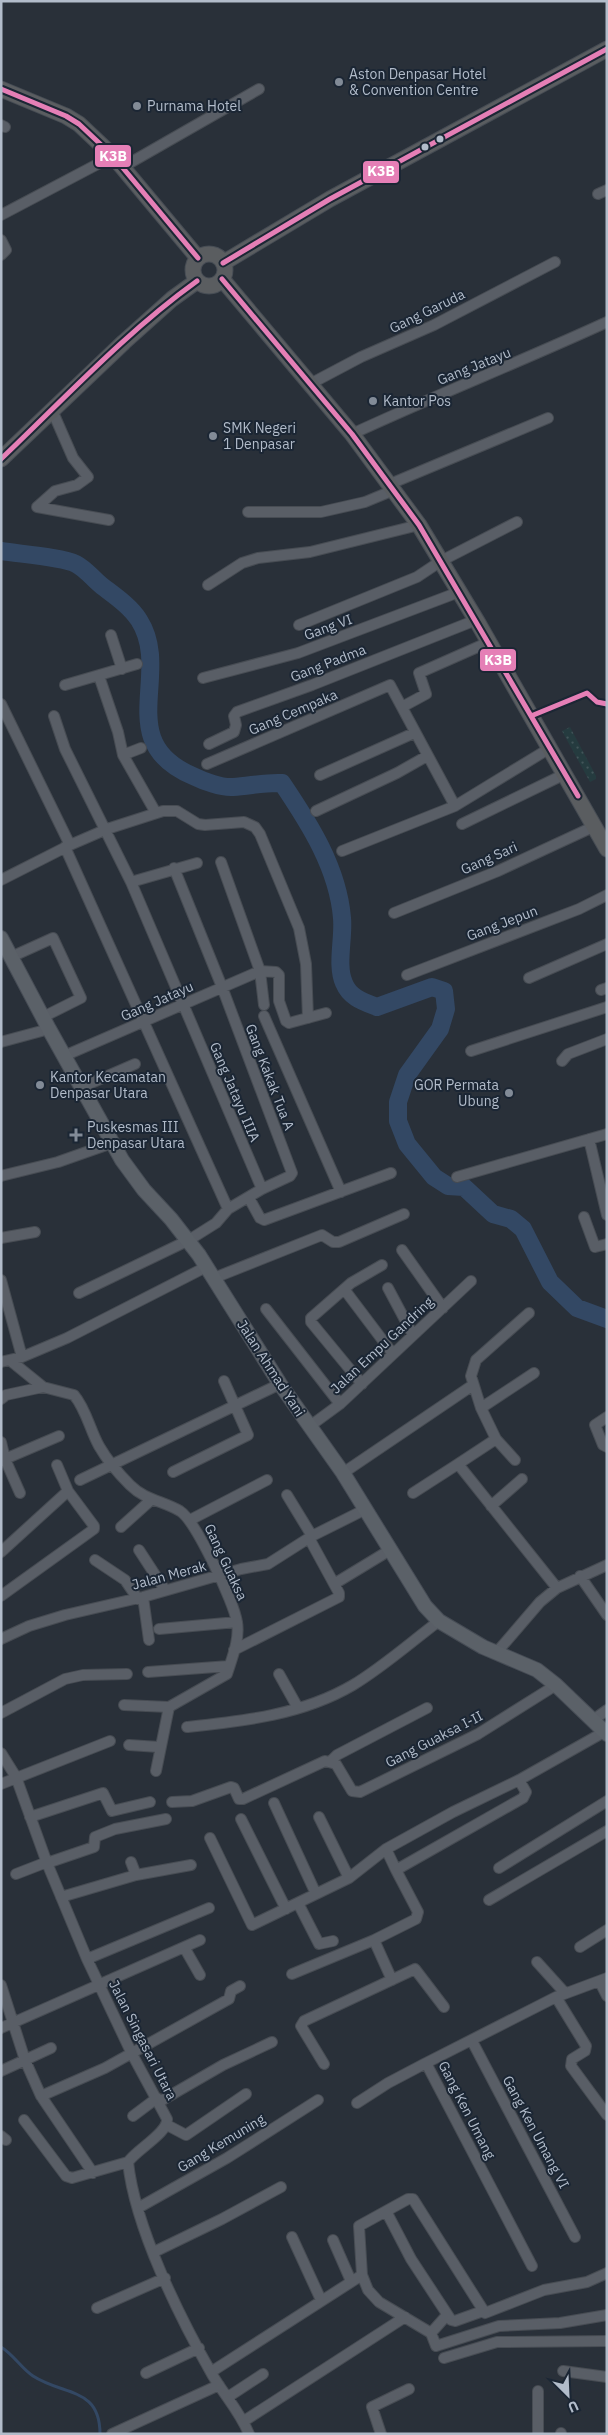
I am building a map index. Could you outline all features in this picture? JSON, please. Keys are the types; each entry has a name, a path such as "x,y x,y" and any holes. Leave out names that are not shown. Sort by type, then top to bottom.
{"highway":[{"path":"223,263 330,199 607,49"},
{"path":"1,89 72,120 117,162 198,258"},
{"path":"211,254 220,258 225,271 218,283 208,286 197,281 193,267 198,258 211,254"},
{"path":"222,278 352,434 419,525 489,642 607,848"},
{"path":"1,459 172,298 197,281"}],"main road":[{"name":"Jalan Ahmad Yani","path":"1,938 112,1143 144,1190 189,1240 280,1384 343,1473 364,1510 425,1606 439,1620 483,1647 524,1662 556,1684 605,1733"}],"street":[{"path":"1,215 117,162 259,90"},
{"path":"1,240 6,250 1,255"},
{"name":"Gang Garuda","path":"310,384 361,357 434,325 555,262"},
{"name":"Gang Jatayu","path":"352,434 607,322"},
{"path":"52,410 73,458 88,477 77,485 55,491 36,507 109,520"},
{"path":"248,512 321,512 365,502 392,487 548,418"},
{"name":"Gang VI","path":"300,625 417,576 441,561 517,522"},
{"path":"208,585 242,563 258,558 310,552 419,525"},
{"name":"Gang VI","path":"203,678 298,653 459,592"},
{"name":"Gang Padma","path":"209,744 234,732 236,724 234,716 237,712 312,685 476,620"},
{"path":"111,635 122,669"},
{"path":"455,806 414,733 402,707 426,694 419,673 489,642"},
{"path":"65,685 137,664"},
{"path":"99,676 118,732 123,755 156,813"},
{"name":"Gang Cempaka","path":"207,764 390,684 402,707"},
{"path":"1,704 4,715 68,846 143,1023 228,1209"},
{"name":"Gang Jatayu IIIA","path":"54,716 65,750 107,829 131,882 262,1189"},
{"path":"320,775 414,733"},
{"path":"123,755 141,748"},
{"path":"342,851 455,806 550,748"},
{"path":"316,811 427,756"},
{"path":"462,824 565,774"},
{"path":"1,880 68,846 107,829 156,813 170,810 177,811 198,824 244,822 255,827 260,834 300,928 306,964 308,1018"},
{"name":"Gang Sari","path":"394,913 498,871 594,826"},
{"path":"131,882 197,862"},
{"path":"221,862 260,972 264,1005"},
{"name":"Gang Kakak Tua A","path":"174,868 292,1170 290,1176 262,1189"},
{"name":"Gang Jepun","path":"407,975 579,909 607,896"},
{"path":"1,1042 46,1023 81,998 53,938 11,958"},
{"path":"529,978 607,944"},
{"path":"260,972 278,973 279,1001 286,1022 326,1013"},
{"name":"Gang Jatayu","path":"64,1056 260,972"},
{"path":"471,1051 607,1007"},
{"path":"264,1016 341,1192"},
{"path":"562,1061 568,1054 607,1039"},
{"path":"82,1087 135,1064"},
{"path":"457,1177 607,1134"},
{"path":"589,1139 606,1202 607,1215"},
{"path":"1,1176 58,1162 112,1143"},
{"path":"249,1198 260,1218 264,1220 391,1173"},
{"path":"79,1293 189,1240 216,1223 228,1209 262,1189"},
{"path":"6,1361 22,1357 67,1338 210,1272 322,1235 333,1242 339,1242 404,1214"},
{"path":"584,1217 595,1247 607,1244"},
{"path":"1,1238 35,1232"},
{"path":"402,1250 443,1308"},
{"path":"362,1384 310,1320 313,1315 344,1289 382,1265"},
{"path":"1,1280 22,1357"},
{"name":"Jalan Empu Gandring","path":"310,1426 340,1404 471,1281"},
{"path":"388,1288 413,1335"},
{"path":"344,1289 393,1354"},
{"path":"266,1309 340,1404"},
{"path":"515,1460 496,1439 482,1408 471,1376 476,1360 529,1313"},
{"name":"Gang Guaksa","path":"6,1361 43,1386 62,1393 71,1393 76,1397 99,1446 113,1465 130,1486 151,1500 181,1512 190,1520 218,1576 237,1622 234,1650 229,1666 223,1678 169,1707"},
{"path":"482,1408 534,1373"},
{"path":"173,1472 248,1435 224,1381"},
{"path":"80,1480 280,1384"},
{"path":"343,1473 473,1385"},
{"path":"1,1399 6,1395 43,1386"},
{"path":"607,1417 595,1422 595,1425 603,1445 607,1447"},
{"path":"3,1460 59,1436"},
{"path":"413,1493 496,1439"},
{"path":"1,1442 3,1460 20,1493"},
{"path":"458,1464 556,1588"},
{"path":"1,1596 94,1529 94,1526 68,1491 57,1465"},
{"path":"491,1506 522,1479"},
{"path":"190,1520 267,1480"},
{"path":"1,1552 68,1491"},
{"path":"234,1650 337,1599 340,1594 287,1495"},
{"path":"121,1527 151,1500"},
{"name":"Jalan Merak","path":"1,1639 29,1626 56,1618 141,1598 165,1590 268,1564 310,1537 364,1510"},
{"path":"139,1550 165,1590"},
{"path":"334,1584 390,1550"},
{"path":"96,1560 125,1580 141,1598 149,1640"},
{"path":"496,1652 540,1602 556,1588 607,1565"},
{"path":"580,1576 607,1615"},
{"path":"187,1727 251,1720 284,1714 353,1685 439,1620"},
{"path":"159,1629 237,1622"},
{"path":"148,1672 229,1666"},
{"path":"1,1713 65,1679 83,1675 127,1674"},
{"path":"278,1674 298,1708"},
{"name":"Gang Guaksa I-II","path":"331,1761 336,1764 352,1791 360,1792 478,1734 556,1684"},
{"path":"124,1705 169,1707 159,1747 156,1771"},
{"path":"172,1802 192,1802 231,1787 234,1788 239,1798 243,1799 325,1761 331,1761 337,1755 427,1708"},
{"path":"593,1720 607,1710"},
{"path":"210,1838 252,1925 349,1878 386,1849 605,1733"},
{"path":"1,1784 110,1741"},
{"path":"129,1745 159,1747"},
{"name":"Jalan Singasari Utara","path":"1,1753 16,1777 47,1862 87,1959 132,2054 158,2100 167,2119 167,2125"},
{"path":"396,1870 523,1798 526,1792 519,1780"},
{"path":"30,1816 103,1793 112,1811 150,1802"},
{"path":"499,1868 607,1801"},
{"path":"274,1803 316,1894"},
{"path":"319,1816 349,1878"},
{"path":"16,1874 94,1846 95,1837 102,1834 166,1819"},
{"path":"241,1819 286,1909"},
{"path":"489,1900 607,1831"},
{"path":"292,1974 374,1940 416,1919 418,1915 416,1907 386,1849"},
{"path":"131,1862 136,1875"},
{"path":"61,1897 136,1875 191,1865"},
{"path":"298,1903 319,1944 333,1941"},
{"path":"87,1959 208,1908"},
{"path":"580,1947 607,1930"},
{"path":"1,2028 200,1940"},
{"path":"374,1940 392,1980"},
{"path":"184,1947 200,1975"},
{"path":"537,1962 561,1995 586,2046 585,2051 572,2059 571,2066 607,2115"},
{"path":"324,2064 301,2026 302,2023 392,1980 417,1969 444,2007"},
{"path":"603,1980 607,1996"},
{"name":"Gang Ken Umang","path":"532,2266 426,2063 561,1995 603,1980"},
{"path":"1,1986 5,2006 14,2022 25,2060 41,2096 94,2173"},
{"path":"41,2096 132,2054 229,1999 231,1991 240,1986"},
{"name":"Gang Ken Umang VI","path":"472,2041 576,2237"},
{"path":"133,2116 158,2100 223,2065 272,2042"},
{"path":"1,2071 52,2048"},
{"path":"357,2103 388,2082 426,2063"},
{"path":"24,2120 66,2176 74,2179 128,2162 167,2125 186,2135 246,2094"},
{"name":"Gang Kemuning","path":"138,2208 226,2158 318,2100"},
{"path":"128,2162 138,2208 165,2278 211,2372 244,2421 249,2434"},
{"path":"154,2252 282,2187"},
{"path":"483,2311 414,2200 408,2199 359,2226 362,2275 373,2296 431,2333 436,2346 499,2326 560,2323 607,2315"},
{"path":"386,2210 411,2259 447,2315 455,2321 483,2311 490,2312 544,2290 587,2282 607,2273"},
{"path":"292,2237 321,2300"},
{"path":"333,2240 351,2281"},
{"path":"211,2372 362,2275"},
{"path":"97,2308 165,2278"},
{"path":"431,2333 447,2315"},
{"path":"244,2421 406,2316"},
{"path":"444,2358 497,2342 607,2341"},
{"path":"146,2373 199,2348"},
{"path":"563,2371 607,2377"},
{"path":"228,2397 262,2374"},
{"path":"112,2434 219,2385"},
{"path":"381,2434 372,2407 409,2389"},
{"path":"538,2391 538,2434"}],"green space":[{"path":"570,727 596,776 596,779 590,782 562,731"}],"waterway":[{"path":"1,551 51,558 76,564 122,602 139,620 148,641 150,662 149,726 155,745 169,762 197,778 213,784 233,787 282,783 312,830 335,881 342,918 340,960 342,976 350,992 358,999 377,1007 432,987 444,991 446,1009 440,1029 407,1075 398,1102 398,1121 407,1144 434,1177 448,1186 464,1187 493,1214 511,1219 523,1229 550,1282 577,1308 607,1319"},
{"path":"1,2347 33,2376 87,2400 94,2408 100,2434"}],"transit line":[{"name":"K3B","path":"223,263 330,199 607,49"},
{"name":"K3B","path":"1,89 66,116 79,124 113,156 198,258"},
{"name":"K3B","path":"222,279 352,434 419,525 578,796"},
{"name":"K3B","path":"1,459 72,389 145,322 197,281"},
{"name":"K3B","path":"531,716 587,693 597,702 607,704"}],"place":[{"name":"Aston Denpasar Hotel & Convention Centre","path":"339,82"},
{"name":"Purnama Hotel","path":"137,106"},
{"name":"Kantor Pos","path":"373,401"},
{"name":"SMK Negeri 1 Denpasar","path":"213,436"},
{"name":"Kantor Kecamatan Denpasar Utara","path":"40,1085"},
{"name":"GOR Permata Ubung","path":"509,1093"},
{"name":"Puskesmas III Denpasar Utara","path":"76,1135"}]}
